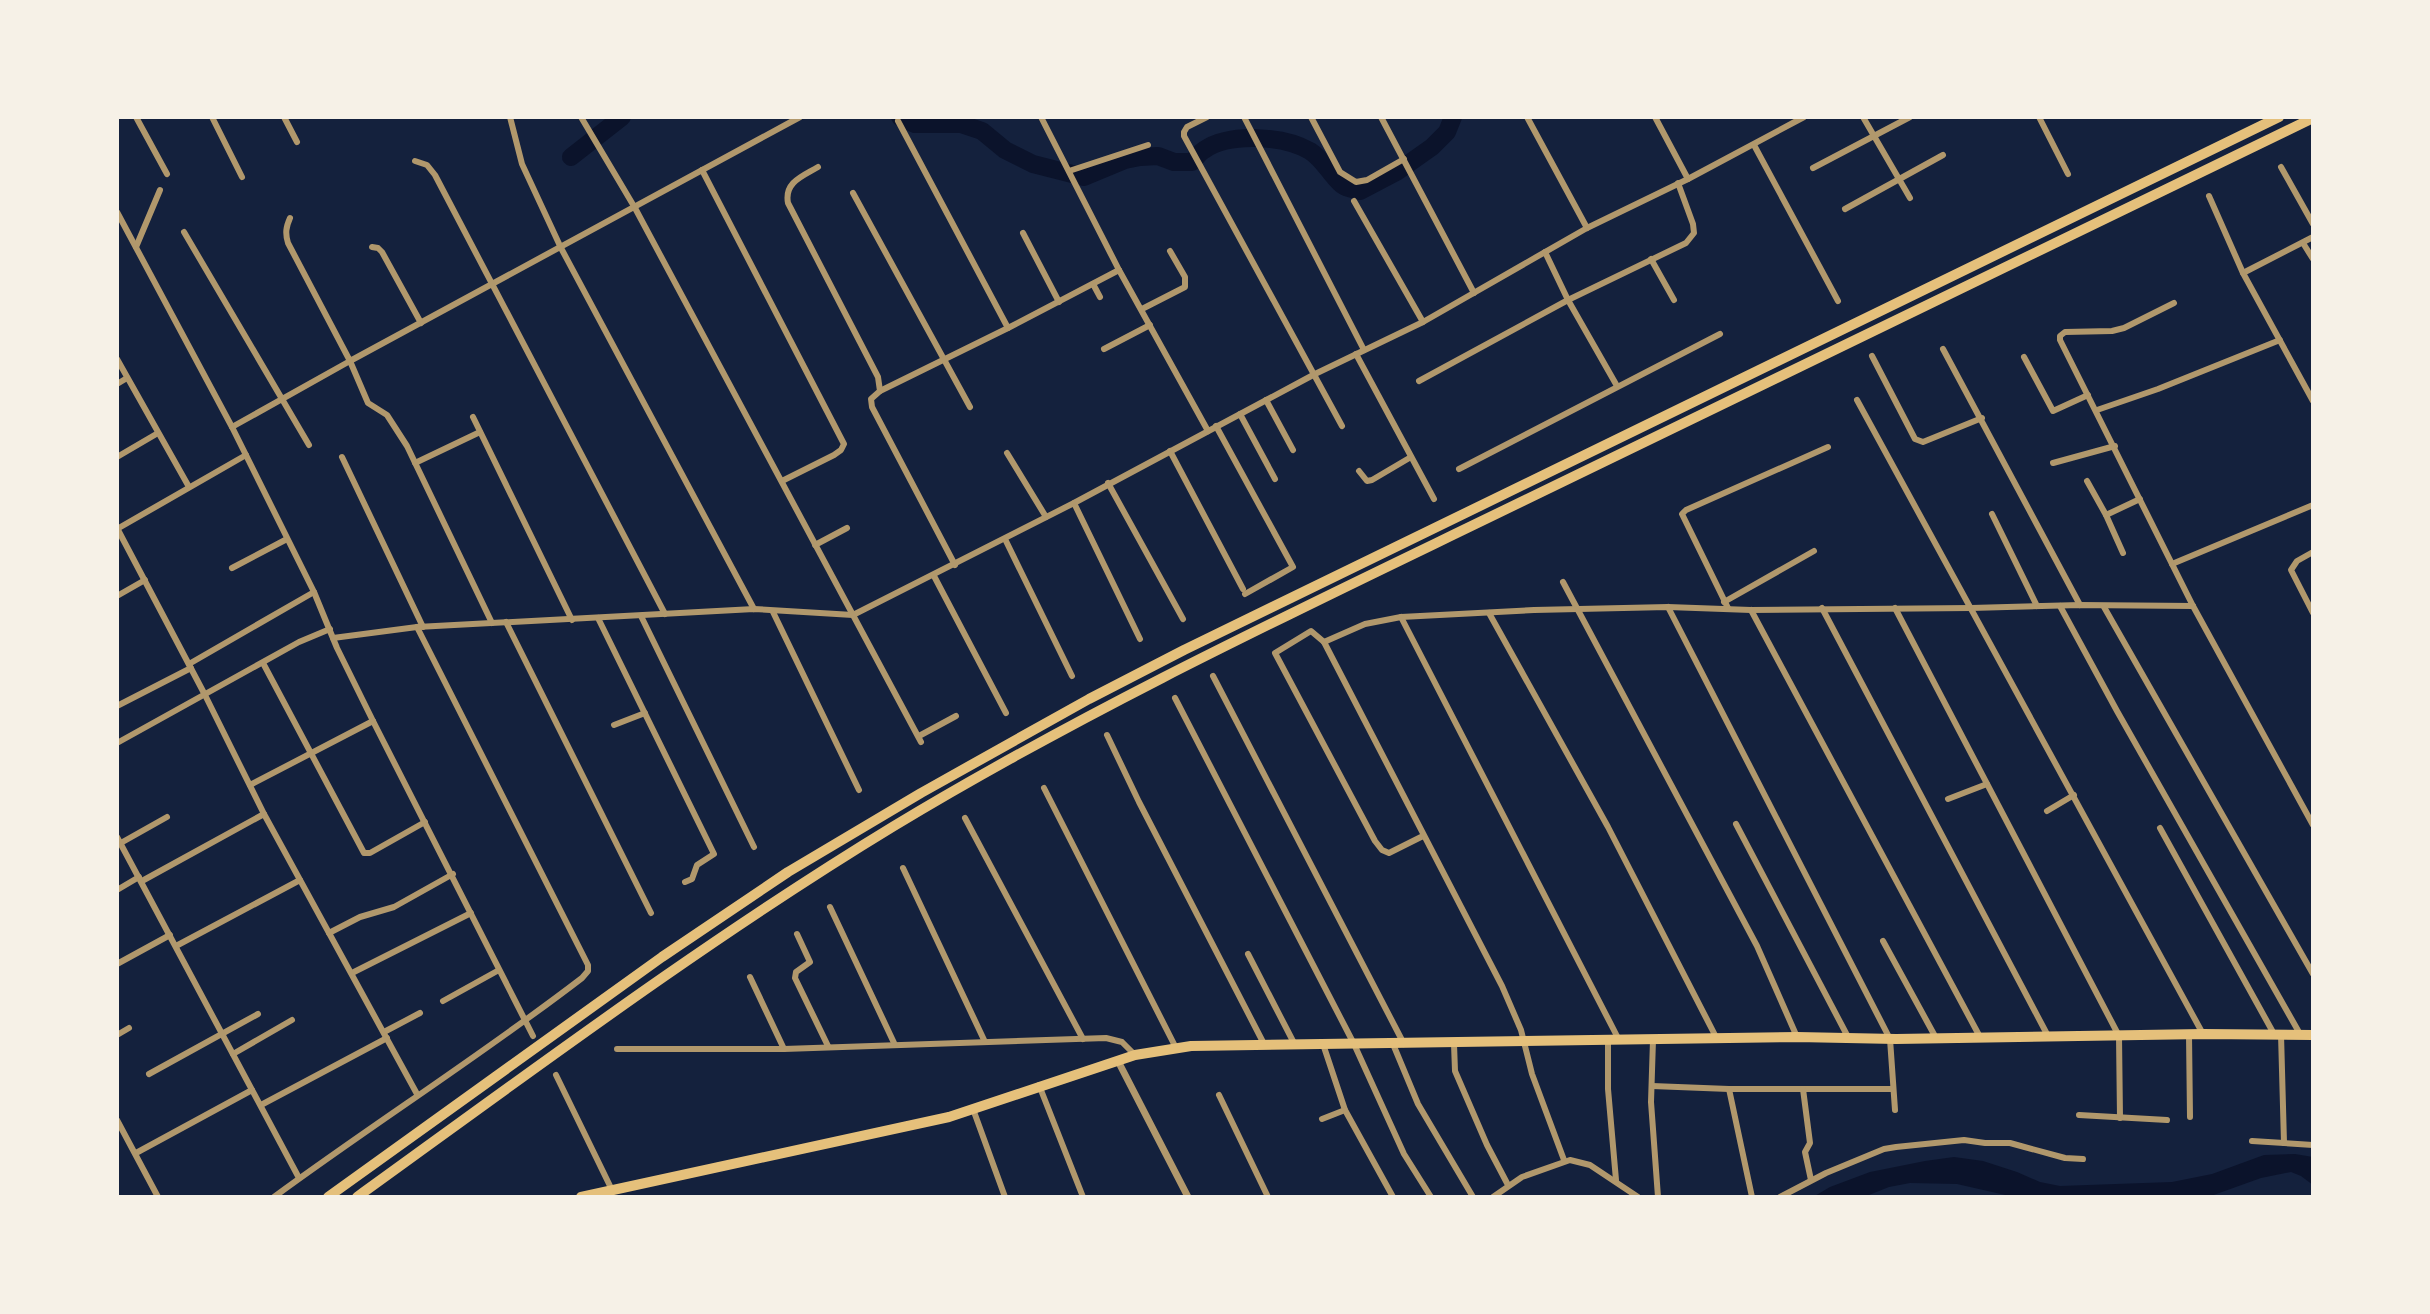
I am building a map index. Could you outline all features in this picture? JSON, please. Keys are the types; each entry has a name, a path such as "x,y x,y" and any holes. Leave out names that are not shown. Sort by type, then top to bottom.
{"highway":[{"path":"328,1197 662,957 788,872 921,793 1089,699 1184,650 2279,117"},
{"path":"357,1197 612,1013 790,892 897,825 1058,733 1190,664 1404,559 2313,118"}],"main road":[{"path":"581,1197 859,1137 973,1109 1135,1055 1175,1048 1264,1044 1454,1044 1797,1037 1890,1039 2313,1035"}],"street":[{"path":"136,117 167,174"},
{"path":"212,117 242,177"},
{"path":"284,117 297,142"},
{"path":"510,117 522,164 561,248 754,609"},
{"path":"232,427 800,117"},
{"path":"1041,117 1119,270 1208,431"},
{"path":"1207,117 1184,131 1193,155 1342,426"},
{"path":"1244,117 1364,350"},
{"path":"1311,117 1340,172 1356,182 1367,180 1405,161"},
{"path":"1381,117 1474,293"},
{"path":"1527,117 1587,228"},
{"path":"1655,117 1688,179"},
{"path":"333,638 420,627 754,609 853,615 1005,539 1315,374 1423,322 1587,228 1688,179 1804,117"},
{"path":"1863,117 1910,198"},
{"path":"1814,168 1910,117"},
{"path":"2039,117 2068,174"},
{"path":"582,120 635,208 920,739 956,716"},
{"path":"898,121 1008,328"},
{"path":"1070,172 1148,145"},
{"path":"1754,145 1838,301"},
{"path":"1845,209 1943,155"},
{"path":"415,161 428,165 435,175 665,614"},
{"path":"818,167 789,186 787,198 856,339 872,365 880,383 880,391"},
{"path":"2281,167 2313,224"},
{"path":"702,170 844,444 834,455 782,481"},
{"path":"1419,381 1568,300 1686,243 1694,233 1678,183"},
{"path":"136,247 160,190"},
{"path":"853,193 970,407"},
{"path":"2209,196 2243,273 2313,401"},
{"path":"1354,201 1423,322"},
{"path":"117,212 232,427 314,592 373,721 533,1036"},
{"path":"290,218 285,236 288,243 350,361 368,402 387,415 415,463 492,623"},
{"path":"184,232 309,445"},
{"path":"1023,233 1059,302"},
{"path":"2243,273 2313,237"},
{"path":"2303,243 2313,259"},
{"path":"372,247 375,246 382,252 421,323"},
{"path":"1142,309 1185,287 1185,276 1170,251"},
{"path":"1545,252 1568,300 1617,387"},
{"path":"1651,259 1674,300"},
{"path":"955,565 872,407 871,399 880,391 1119,270"},
{"path":"1093,284 1100,297"},
{"path":"2174,303 2124,328 2112,331 2065,332 2060,335 2061,342 2193,606 2313,825"},
{"path":"1104,349 1150,325"},
{"path":"1459,469 1720,334"},
{"path":"2096,410 2158,389 2280,340"},
{"path":"1943,349 2080,605"},
{"path":"1356,354 1434,499"},
{"path":"1872,356 1914,439 1923,442 1982,418"},
{"path":"2024,357 2053,411 2088,395"},
{"path":"117,359 189,487"},
{"path":"117,384 127,378"},
{"path":"1266,400 1293,450"},
{"path":"1857,400 2203,1034"},
{"path":"1240,414 1275,479"},
{"path":"473,416 572,620"},
{"path":"1170,451 1244,591 1293,568 1216,426"},
{"path":"415,463 481,432"},
{"path":"117,457 158,433"},
{"path":"2053,463 2115,446"},
{"path":"1726,605 1682,514 1828,447"},
{"path":"1007,453 1046,517"},
{"path":"246,455 117,528 264,814 417,1094"},
{"path":"274,1197 417,1094 526,1022 588,971 420,627 342,457"},
{"path":"1359,471 1367,481 1372,480 1411,457"},
{"path":"2087,481 2123,552"},
{"path":"1108,483 1183,619"},
{"path":"2106,515 2140,499"},
{"path":"1074,503 1140,639"},
{"path":"2172,564 2313,505"},
{"path":"1992,514 2037,606"},
{"path":"815,545 847,528"},
{"path":"232,568 286,539"},
{"path":"1005,539 1072,676"},
{"path":"1726,605 1814,551"},
{"path":"2313,552 2297,561 2291,570 2313,613"},
{"path":"934,576 1006,713"},
{"path":"117,596 145,580"},
{"path":"1563,582 1757,946 1797,1037"},
{"path":"117,706 314,592"},
{"path":"1324,642 1365,624 1401,617 1489,613 1726,605 1751,610 2193,606"},
{"path":"2060,606 2300,1034"},
{"path":"1668,607 1890,1039 1895,1110"},
{"path":"2104,607 2313,974"},
{"path":"1822,608 2048,1036"},
{"path":"1895,608 2119,1035 2120,1118"},
{"path":"1751,610 1980,1037"},
{"path":"773,612 859,790"},
{"path":"1489,613 1614,839 1717,1039"},
{"path":"641,616 754,847"},
{"path":"1401,617 1619,1040"},
{"path":"598,618 715,853 697,865 692,879 685,882"},
{"path":"506,622 651,913"},
{"path":"117,743 299,642 330,629"},
{"path":"1423,836 1389,853 1382,850 1275,653 1311,631 1324,642 1502,986 1564,1160"},
{"path":"262,663 364,853 370,853 425,822"},
{"path":"1213,676 1398,1044 1418,1104 1473,1197"},
{"path":"1175,698 1354,1044 1404,1154 1431,1197"},
{"path":"614,725 645,713"},
{"path":"250,785 373,721"},
{"path":"1107,735 1264,1044"},
{"path":"1948,799 1987,784"},
{"path":"1044,788 1175,1048"},
{"path":"2047,811 2074,795"},
{"path":"117,890 264,814"},
{"path":"167,817 118,842 141,879 299,1178"},
{"path":"965,818 1083,1039"},
{"path":"1736,824 1848,1037"},
{"path":"2160,828 2277,1034 2284,1143"},
{"path":"903,868 985,1042"},
{"path":"329,933 360,917 394,907 453,874"},
{"path":"176,946 300,880"},
{"path":"830,906 895,1045"},
{"path":"352,973 471,913"},
{"path":"797,934 810,962 796,972 795,978 828,1046"},
{"path":"117,964 170,935"},
{"path":"1883,942 1936,1038"},
{"path":"1248,954 1295,1045"},
{"path":"443,1001 499,970"},
{"path":"750,977 784,1049"},
{"path":"261,1105 420,1013"},
{"path":"149,1074 258,1014"},
{"path":"233,1054 292,1020"},
{"path":"117,1035 129,1028"},
{"path":"2189,1035 2190,1118"},
{"path":"617,1049 784,1049 1113,1038 1122,1042 1135,1055"},
{"path":"1608,1040 1608,1089 1616,1180"},
{"path":"1653,1040 1651,1102 1658,1197"},
{"path":"1323,1044 1345,1110 1393,1197"},
{"path":"1454,1044 1455,1071 1487,1145 1508,1185"},
{"path":"1118,1061 1188,1197"},
{"path":"556,1074 612,1190"},
{"path":"1039,1085 1083,1197"},
{"path":"1652,1086 1893,1089"},
{"path":"1728,1089 1752,1197"},
{"path":"1803,1089 1810,1143 1805,1152 1811,1181"},
{"path":"135,1153 252,1090"},
{"path":"1219,1095 1268,1197"},
{"path":"973,1109 1005,1197"},
{"path":"1322,1119 1345,1110"},
{"path":"2079,1115 2167,1120"},
{"path":"117,1119 159,1197"},
{"path":"1780,1197 1884,1149 1964,1140 2014,1143 2065,1158 2083,1159"},
{"path":"2252,1141 2313,1145"},
{"path":"1493,1197 1508,1185 1564,1160 1583,1162 1616,1180 1638,1197"}],"water":[{"path":"2295,1154 2313,1157 2313,1185 2291,1172 2261,1178 2208,1197 2014,1197 1957,1184 1910,1183 1889,1187 1864,1197 1813,1197 1830,1187 1870,1172 1954,1157 1983,1161 2040,1182 2060,1186 2172,1182 2212,1174 2264,1155"}],"waterway":[{"path":"571,157 622,117"},
{"path":"900,117 915,124 961,124 982,131 1005,150 1033,164 1084,177 1125,160 1158,156 1174,162 1192,162 1204,150 1228,140 1272,139 1310,151 1342,185 1360,191 1398,171 1432,147 1447,132 1453,117"}]}
